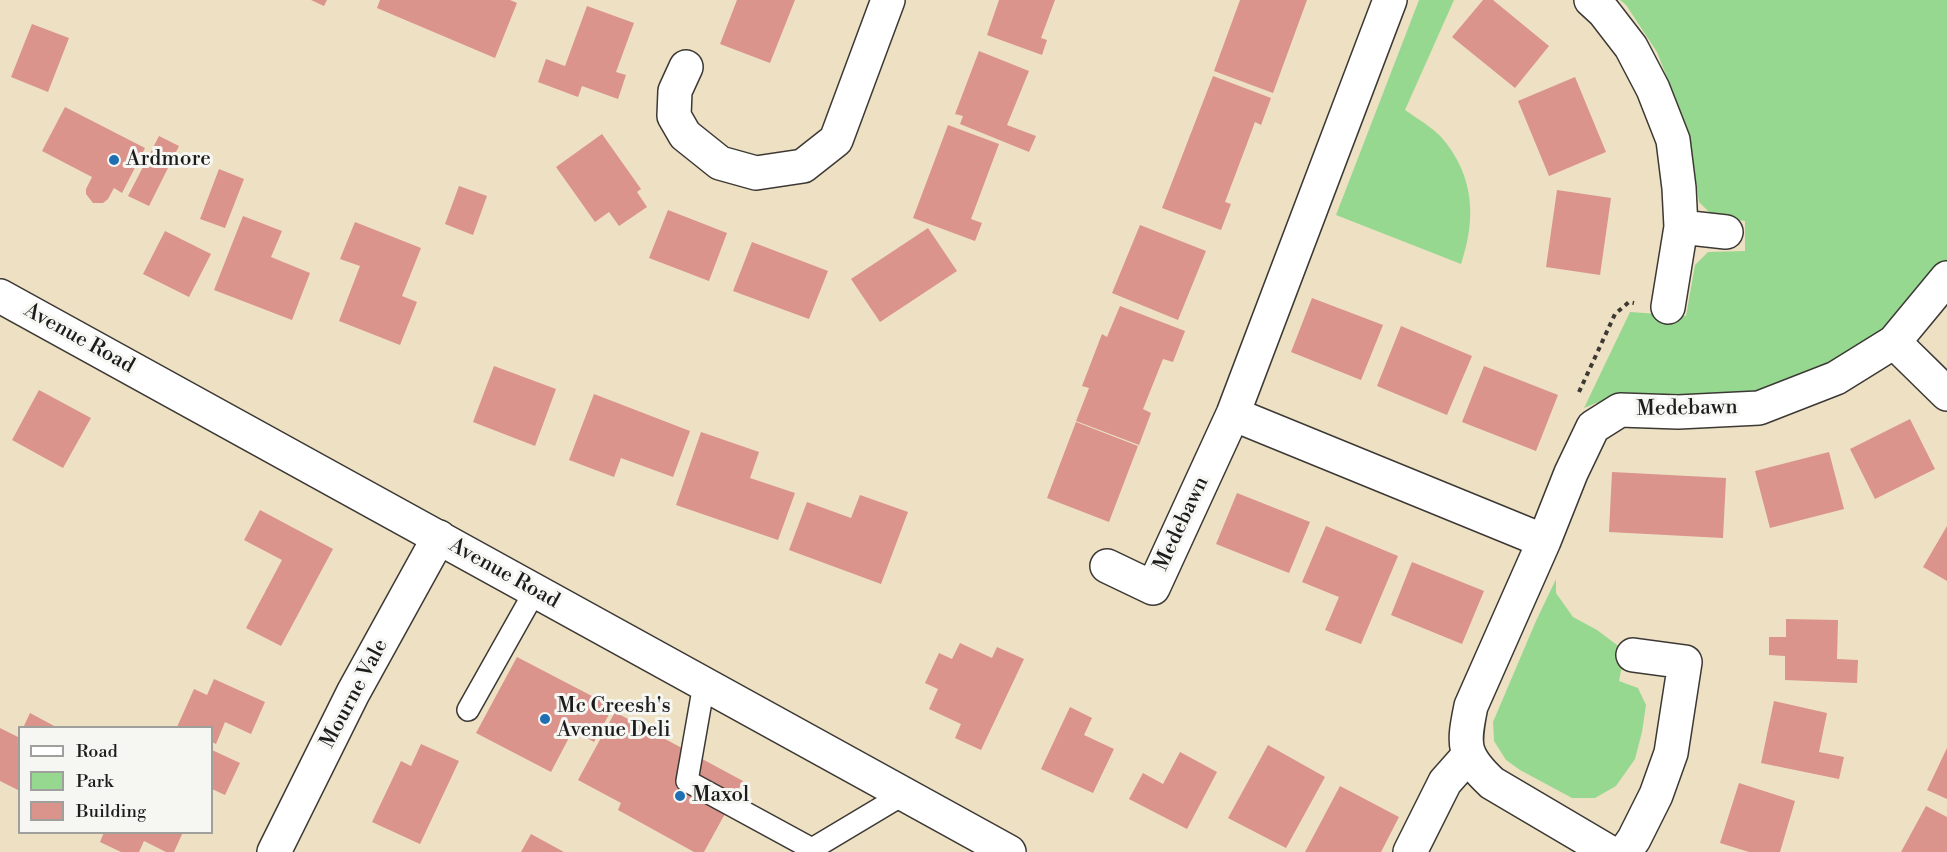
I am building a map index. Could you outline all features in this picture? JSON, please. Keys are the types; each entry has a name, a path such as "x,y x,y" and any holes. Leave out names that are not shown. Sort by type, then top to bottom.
{"street":[{"path":"687,67 675,91 674,100 674,116 684,135 720,163 729,166 756,172 803,166 836,140 888,0"},
{"name":"Medebawn","path":"1107,566 1153,588 1233,414 1390,0"},
{"path":"1592,0 1605,12 1631,47 1653,89 1673,140 1681,227 1668,307"},
{"path":"1681,227 1726,232"},
{"name":"Medebawn","path":"1593,427 1620,410 1678,412 1759,408 1836,378 1894,342 1947,278"},
{"name":"Avenue Road","path":"0,296 1009,852"},
{"path":"1894,342 1947,394"},
{"path":"1233,414 1544,541"},
{"path":"1593,427 1471,706 1465,733 1468,756 1476,768 1492,783 1609,852"},
{"name":"Mourne Vale","path":"277,851 353,693 439,537"},
{"path":"1625,852 1656,795 1671,753 1685,662 1633,656"},
{"path":"1410,852 1445,782 1468,756"}],"lane":[{"path":"468,710 535,591"},
{"path":"704,684 687,781 812,849 904,794"}],"path":[{"path":"1593,427 1573,404 1615,314 1629,303 1668,307"}],"green space":[{"path":"1419,0 1454,0 1405,110 1442,138 1461,168 1470,199 1470,215 1469,231 1461,264 1336,215"},
{"path":"1620,0 1947,0 1947,262 1891,327 1781,391 1636,397 1596,403 1584,408 1630,312 1686,316 1695,265 1708,252 1745,251 1745,221 1713,216 1699,202 1692,154 1678,106 1657,52 1626,5"},
{"path":"1556,579 1556,593 1573,617 1597,630 1625,651 1619,681 1638,688 1646,705 1635,759 1616,786 1595,798 1572,798 1520,770 1506,760 1494,741 1493,722"}],"building":[{"path":"311,0 327,0 324,6"},
{"path":"380,0 510,0 517,3 495,58 377,8"},
{"path":"737,0 795,0 770,63 720,44"},
{"path":"999,0 1055,0 1041,38 1047,40 1042,55 987,35"},
{"path":"1240,0 1307,0 1273,93 1214,71"},
{"path":"1483,0 1493,0 1549,46 1515,88 1452,37"},
{"path":"587,6 634,23 616,72 626,75 618,99 582,86 578,97 538,82 546,59 565,66"},
{"path":"32,24 69,38 48,92 11,77"},
{"path":"979,51 1029,71 1007,125 1036,136 1029,152 960,124 963,116 955,114"},
{"path":"1213,76 1271,98 1261,125 1255,122 1225,202 1231,204 1221,230 1162,208"},
{"path":"1575,77 1606,152 1549,176 1518,101"},
{"path":"65,107 145,148 122,193 114,188 103,203 93,203 86,194 92,177 42,151"},
{"path":"948,125 999,144 971,219 982,223 975,241 913,218"},
{"path":"602,134 641,189 637,192 647,207 619,226 609,212 595,222 556,167"},
{"path":"159,136 179,146 149,206 128,196"},
{"path":"219,169 244,179 225,228 200,219"},
{"path":"459,186 487,196 473,235 445,224"},
{"path":"1557,190 1611,198 1600,275 1546,267"},
{"path":"668,210 727,233 709,281 649,258"},
{"path":"243,216 282,231 271,257 310,273 292,320 214,290"},
{"path":"355,222 421,248 402,296 417,302 400,345 339,321 360,266 340,259"},
{"path":"1140,225 1206,251 1178,320 1112,293"},
{"path":"928,228 957,271 880,322 851,279"},
{"path":"165,231 211,254 189,297 143,274"},
{"path":"752,242 828,271 809,319 733,291"},
{"path":"1312,298 1383,325 1361,380 1291,352"},
{"path":"1120,306 1185,331 1173,362 1163,359 1143,409 1151,413 1139,445 1076,421 1089,388 1082,386 1102,334 1107,337"},
{"path":"1401,326 1472,356 1447,415 1377,386"},
{"path":"494,366 556,389 535,446 473,422"},
{"path":"1484,366 1558,395 1536,451 1462,422"},
{"path":"39,390 91,418 63,468 12,440"},
{"path":"594,394 690,431 673,477 621,458 614,477 569,460"},
{"path":"1910,419 1935,469 1875,499 1850,449"},
{"path":"1076,422 1138,446 1109,522 1047,498"},
{"path":"701,432 759,452 750,478 795,493 778,540 676,505"},
{"path":"1829,452 1844,509 1770,528 1755,471"},
{"path":"1612,472 1726,478 1723,538 1609,532"},
{"path":"1237,493 1310,522 1289,573 1216,544"},
{"path":"860,495 908,512 881,584 789,550 807,502 851,518"},
{"path":"260,510 333,549 281,646 246,628 282,560 244,540"},
{"path":"1326,526 1398,556 1361,644 1325,630 1339,597 1302,582"},
{"path":"1947,526 1947,581 1923,567"},
{"path":"1412,562 1484,591 1462,644 1391,615"},
{"path":"1786,619 1838,620 1837,659 1858,660 1857,683 1785,680 1785,656 1769,655 1769,637 1786,637"},
{"path":"960,643 992,658 997,647 1024,659 981,750 955,738 961,724 929,709 938,689 925,683 939,653 952,659"},
{"name":"Mc Creesh's Avenue Deli","path":"517,657 613,707 594,742 573,730 551,772 476,733"},
{"path":"214,679 265,702 251,734 225,722 216,744 213,742 213,726 177,726 194,689 207,695"},
{"path":"1774,701 1827,713 1819,752 1844,757 1839,779 1761,763"},
{"path":"1070,707 1092,718 1084,735 1114,749 1093,793 1041,769"},
{"name":"Maxol","path":"615,712 743,781 704,852 694,852 618,810 621,803 578,780"},
{"path":"30,713 54,726 24,726"},
{"path":"0,728 18,737 18,790 0,781"},
{"path":"421,744 459,761 420,844 372,822 401,761 411,766"},
{"path":"1268,745 1325,777 1286,848 1228,818"},
{"path":"1947,748 1947,799 1927,790"},
{"path":"213,750 240,763 225,795 213,789"},
{"path":"1180,752 1217,772 1187,829 1129,799 1143,773 1163,784"},
{"path":"1739,783 1795,801 1780,852 1749,852 1720,843"},
{"path":"1340,786 1399,817 1381,852 1305,852"},
{"path":"1926,806 1947,817 1947,852 1901,852"},
{"path":"103,834 182,834 174,852 166,852 144,841 139,852 121,852 100,842"},
{"path":"531,834 564,852 521,852"}],"place":[{"name":"Ardmore","path":"114,160"},
{"name":"Mc Creesh's Avenue Deli","path":"545,719"},
{"name":"Maxol","path":"680,796"}]}
